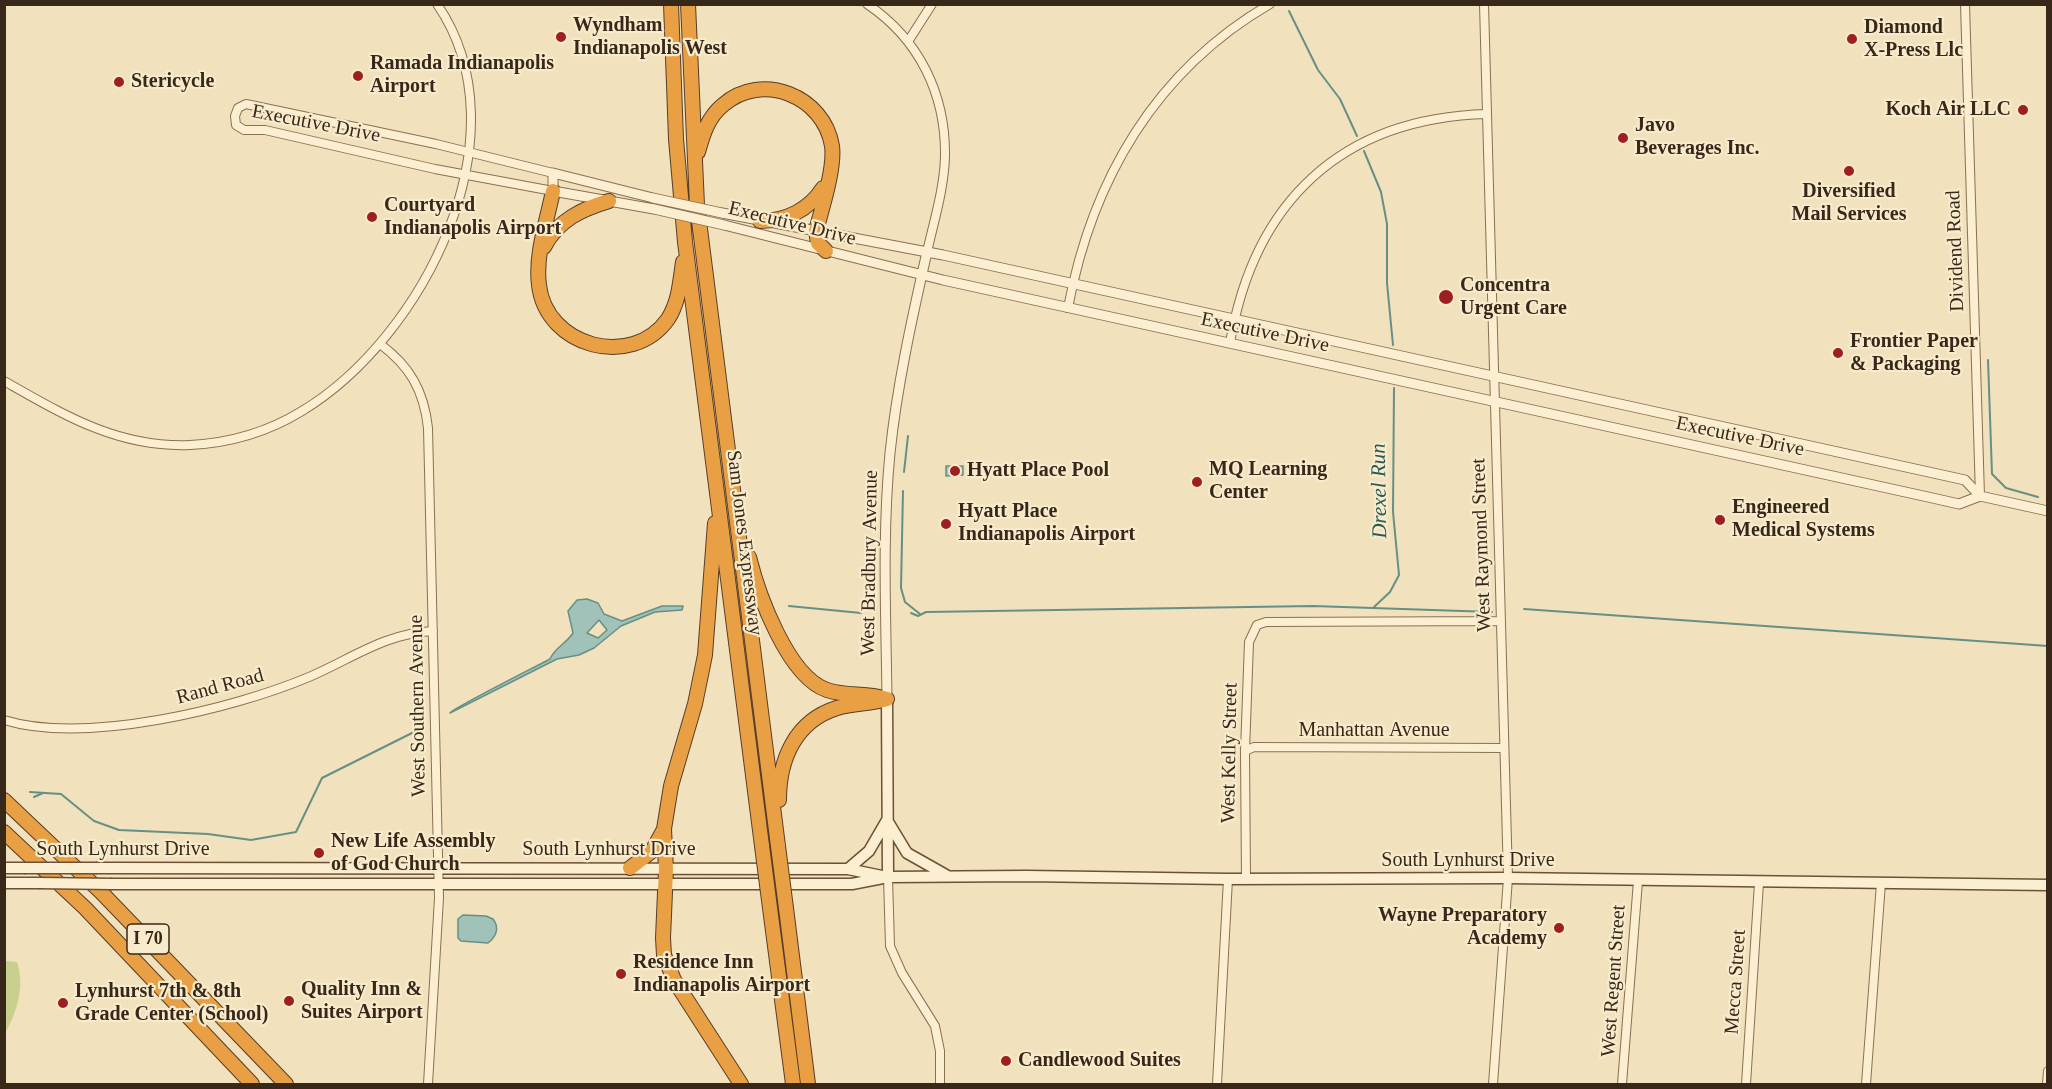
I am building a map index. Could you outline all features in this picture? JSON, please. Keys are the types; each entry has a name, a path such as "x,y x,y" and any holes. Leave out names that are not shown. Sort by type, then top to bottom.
{"highway":[{"name":"Sam Jones Expressway","path":"671,4 676,139 685,242 793,1084"},
{"name":"Sam Jones Expressway","path":"688,4 697,205 808,1084"},
{"path":"695,163 706,127 723,105 746,92 777,89 802,99 821,117 832,149 816,231 818,243 826,251"},
{"path":"760,221 779,219 799,212 812,202 827,181"},
{"path":"554,191 540,257 539,288 544,303 558,325 583,342 602,347 618,347 637,342 653,334 672,314 679,291 685,242"},
{"path":"540,257 550,237 565,221 585,208 609,201"},
{"path":"716,481 712,589 705,655 695,705 671,786 663,829 666,869 662,918 667,963 679,988 741,1084"},
{"path":"734,500 760,597 780,638 806,676 828,691 872,694 887,699"},
{"path":"778,846 781,775 787,753 794,739 807,724 823,714 842,707 870,705 887,699"},
{"name":"I 70","path":"4,800 102,891 286,1084"},
{"path":"630,868 652,851 663,829"},
{"name":"I 70","path":"4,832 85,908 252,1084"}],"main road":[{"name":"West Bradbury Avenue","path":"887,699 888,877"},
{"path":"848,869 868,851 887,820 907,853 948,876"},
{"name":"South Lynhurst Drive","path":"4,868 848,869 888,877"},
{"name":"South Lynhurst Drive","path":"4,883 852,884 888,877 948,876 1228,879 1508,878 2048,885"}],"street":[{"path":"4,381 73,420 109,434 165,444 207,443 249,434 301,411 339,383 380,344 412,301 435,262 453,218 465,174 468,152 468,101 464,66 454,37 437,4"},
{"path":"867,4 898,28 909,40 933,88 944,133 944,174 927,252"},
{"path":"909,40 932,4"},
{"path":"1068,308 1087,230 1100,195 1139,126 1159,99 1203,53 1233,28 1270,4"},
{"name":"West Raymond Street","path":"1484,4 1508,878 1493,1084"},
{"name":"Dividend Road","path":"1965,4 1980,496"},
{"name":"Executive Drive","path":"1980,496 1965,480 927,252 760,221 653,198 468,152 246,104 238,108 235,116 236,125 241,129 265,130 465,174 724,225 922,275 1068,308 1959,504 1980,496 2048,511"},
{"path":"1230,344 1234,319 1249,267 1267,232 1298,193 1327,166 1360,144 1402,126 1449,116 1487,114"},
{"path":"553,173 554,191"},
{"name":"West Bradbury Avenue","path":"887,699 885,553 889,467 900,384 927,252"},
{"name":"West Southern Avenue","path":"380,344 410,372 421,393 426,412 439,884 428,1084"},
{"name":"West Kelly Street","path":"1246,879 1245,751 1249,642 1253,629 1266,622 1501,621"},
{"name":"Rand Road","path":"4,720 39,727 77,727 136,723 186,715 282,688 396,636 433,632"},
{"name":"Manhattan Avenue","path":"1245,751 1254,747 1504,748"},
{"path":"888,877 891,946 902,973 935,1026 940,1051 940,1084"},
{"path":"1217,1084 1228,879"},
{"name":"West Regent Street","path":"1622,1084 1638,881"},
{"name":"Mecca Street","path":"1746,1084 1759,883"},
{"path":"1866,1084 1881,883"},
{"path":"2046,1084 2048,1071"}],"green space":[{"path":"5,961 17,962 20,989 16,1008 5,1033"}],"water":[{"name":"Hyatt Place Pool","path":"946,466 963,466 963,475 946,476"},
{"path":"587,599 598,603 604,614 622,621 662,606 683,606 682,610 655,612 621,626 594,648 579,655 557,659 450,713 550,659 573,633 568,611 577,600","holes":["599,620 607,630 598,638 587,633"]},
{"path":"463,915 486,916 493,919 497,929 493,938 488,943 461,941 458,938 458,919"}],"waterway":[{"name":"Drexel Run","path":"1289,11 1318,70 1340,99 1357,136"},
{"name":"Drexel Run","path":"1364,151 1381,192 1387,224 1387,283 1393,345"},
{"path":"1988,360 1992,474 2006,488 2038,497"},
{"name":"Drexel Run","path":"1374,607 1390,592 1399,575 1393,512 1394,388"},
{"path":"904,472 908,436"},
{"path":"903,491 901,588 905,602 920,614"},
{"path":"789,606 861,613"},
{"path":"911,613 918,616 926,612 1313,606 1492,612"},
{"path":"1524,609 2048,646"},
{"path":"30,792 61,794 94,821 119,830 208,834 251,840 296,832 322,778 418,730"},
{"path":"34,797 43,793"}],"place":[{"name":"Wyndham Indianapolis West","path":"561,37"},
{"name":"Diamond X-Press Llc","path":"1852,39"},
{"name":"Ramada Indianapolis Airport","path":"358,76"},
{"name":"Stericycle","path":"119,82"},
{"name":"Koch Air LLC","path":"2023,110"},
{"name":"Javo Beverages Inc.","path":"1623,138"},
{"name":"Diversified Mail Services","path":"1849,171"},
{"name":"Courtyard Indianapolis Airport","path":"372,217"},
{"name":"Concentra Urgent Care","path":"1446,297"},
{"name":"Frontier Paper & Packaging","path":"1838,353"},
{"name":"Hyatt Place Pool","path":"955,471"},
{"name":"MQ Learning Center","path":"1197,482"},
{"name":"Engineered Medical Systems","path":"1720,520"},
{"name":"Hyatt Place Indianapolis Airport","path":"946,524"},
{"name":"New Life Assembly of God Church","path":"319,853"},
{"name":"Wayne Preparatory Academy","path":"1559,928"},
{"name":"Residence Inn Indianapolis Airport","path":"621,974"},
{"name":"Quality Inn & Suites Airport","path":"289,1001"},
{"name":"Lynhurst 7th & 8th Grade Center (School)","path":"63,1003"},
{"name":"Candlewood Suites","path":"1006,1061"}]}
